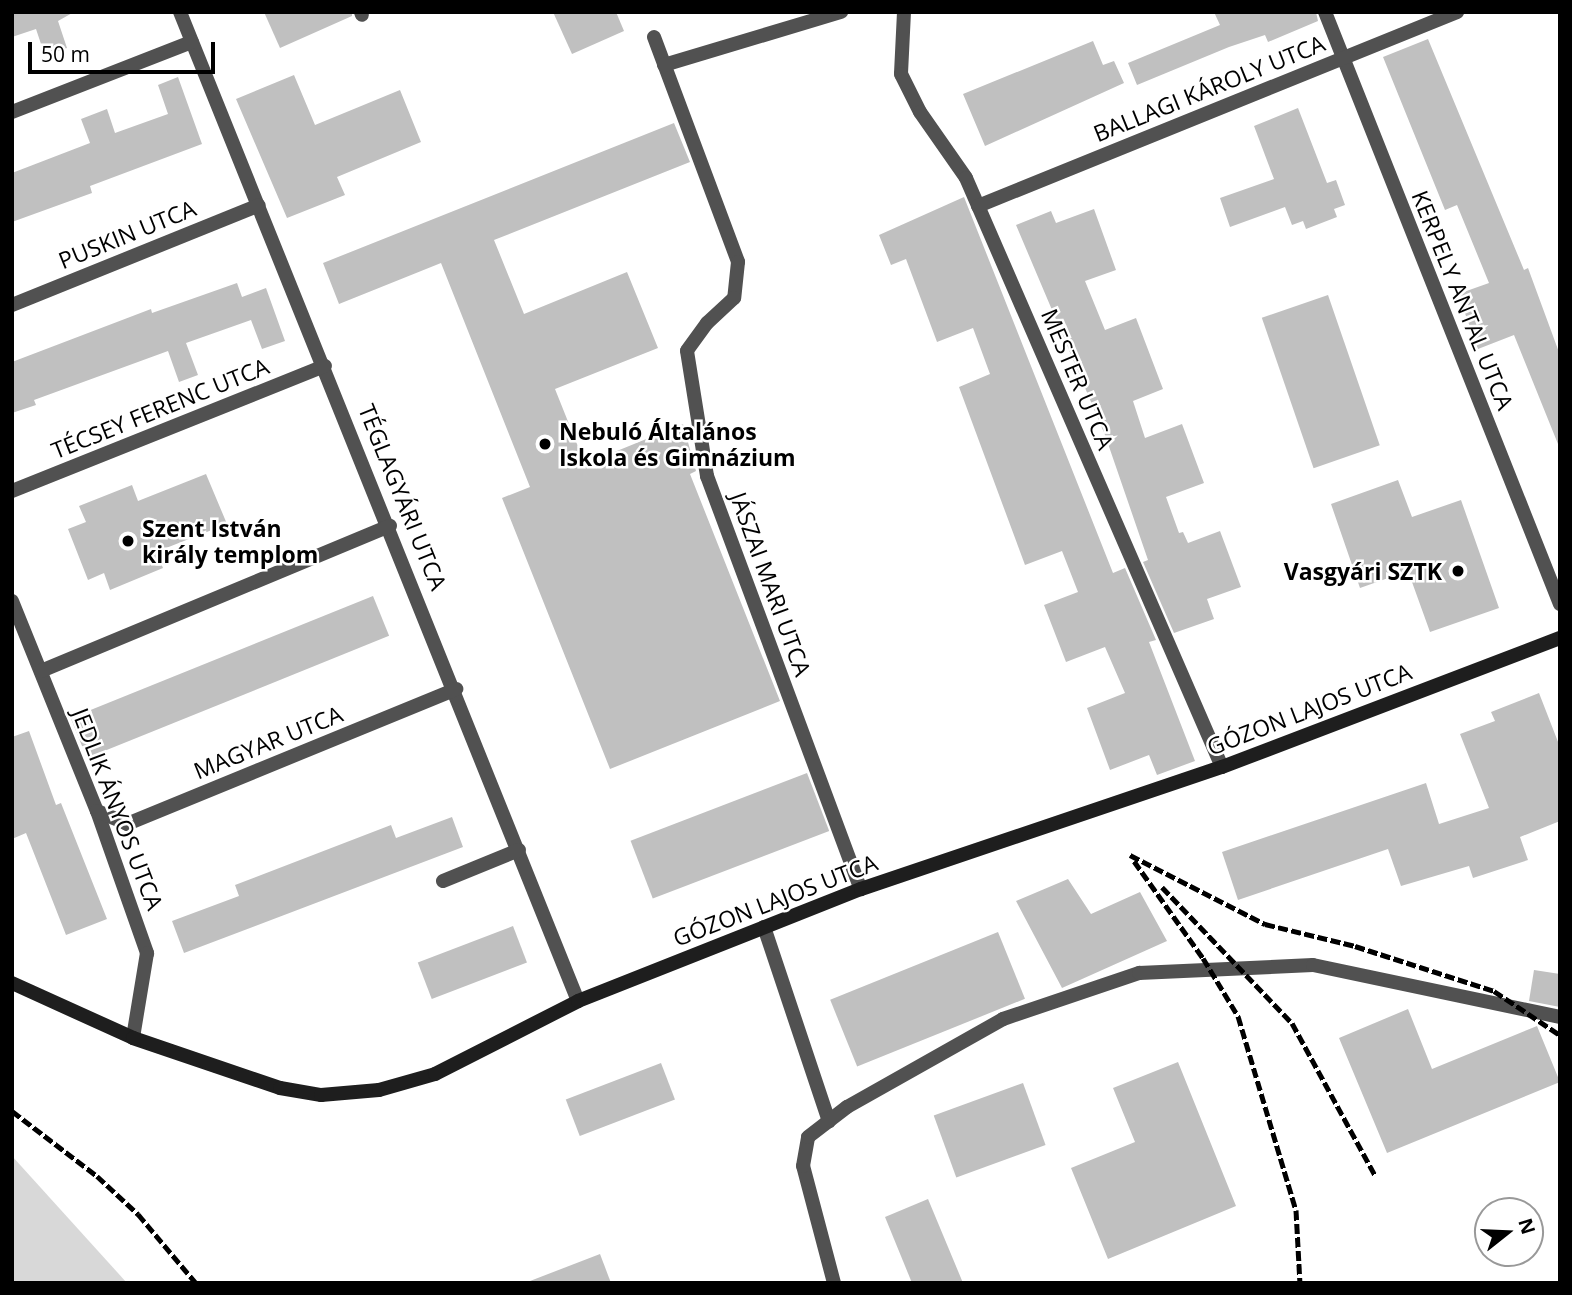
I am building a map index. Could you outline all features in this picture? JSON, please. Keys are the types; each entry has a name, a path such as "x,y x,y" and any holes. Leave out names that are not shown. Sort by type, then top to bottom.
{"street":[{"name":"TÉGLAGYÁRI UTCA","path":"180,12 456,689 578,1001"},
{"name":"MESTER UTCA","path":"904,12 901,74 920,112 966,178 1222,767"},
{"name":"KERPELY ANTAL UTCA","path":"1325,12 1560,604"},
{"name":"BALLAGI KÁROLY UTCA","path":"978,206 1457,12"},
{"path":"664,65 841,13"},
{"name":"JÁSZAI MARI UTCA","path":"654,37 738,262 734,298 707,323 687,351 707,476 861,889"},
{"path":"12,112 192,42"},
{"name":"PUSKIN UTCA","path":"12,305 259,205"},
{"name":"TÉCSEY FERENC UTCA","path":"12,491 325,366"},
{"path":"40,671 390,526"},
{"name":"JEDLIK ÁNYOS UTCA","path":"12,601 97,811 147,953 133,1038"},
{"name":"GÓZON LAJOS UTCA","path":"12,983 133,1038 280,1088 321,1095 379,1090 435,1074 578,1001 861,889 1222,767 1560,638"},
{"name":"MAGYAR UTCA","path":"97,811 127,824 456,689"},
{"path":"443,881 519,850"},
{"path":"764,927 829,1121"},
{"path":"834,1283 803,1166 808,1137 924,1061 1003,1019 1139,973 1313,965 1560,1017"}],"shaded area":[{"path":"12,1156 127,1283 12,1283"}],"building":[{"path":"12,12 74,12 58,21 67,48 45,56 36,29 12,37"},
{"path":"264,12 352,12 352,16 280,48"},
{"path":"553,12 616,12 624,31 572,54"},
{"path":"1214,12 1316,12 1318,21 1268,42 1265,35 1229,47 1137,85 1128,63 1220,25"},
{"path":"1428,39 1524,270 1528,268 1560,355 1560,449 1514,335 1478,349 1458,294 1489,283 1457,205 1445,210 1383,57"},
{"path":"1093,41 1103,65 1114,61 1124,83 985,146 963,94"},
{"path":"294,75 315,125 400,90 421,142 337,177 345,195 287,218 236,99"},
{"path":"178,77 202,144 90,186 92,193 12,222 12,173 90,143 81,119 107,109 115,133 168,114 158,85"},
{"path":"1298,108 1327,183 1336,180 1345,205 1334,209 1337,217 1306,229 1303,221 1292,225 1285,207 1230,227 1220,198 1274,179 1254,126"},
{"name":"Nebuló Általános Iskola és Gimnázium","path":"674,123 690,162 494,240 524,314 627,272 658,348 555,389 585,464 683,424 696,471 690,474 780,701 610,769 502,498 530,487 441,263 339,304 323,263"},
{"path":"964,197 1113,573 1125,568 1156,640 1149,642 1195,761 1157,775 1149,755 1110,770 1087,708 1125,693 1105,647 1066,662 1044,605 1078,592 1062,551 1025,565 959,387 990,374 973,328 937,342 906,259 891,265 879,235"},
{"path":"1094,209 1116,270 1085,281 1105,330 1136,318 1163,389 1133,401 1145,438 1182,424 1204,483 1166,497 1179,533 1183,532 1188,543 1220,531 1241,587 1207,599 1214,619 1174,633 1143,562 1148,560 1105,435 1016,225 1051,211 1056,223"},
{"path":"237,283 242,297 266,288 285,341 262,349 251,320 186,343 198,375 179,382 168,351 34,400 36,405 12,413 12,362 151,309 152,313"},
{"path":"1328,295 1380,445 1314,468 1262,318"},
{"name":"Szent István király templom","path":"206,474 227,524 156,552 163,568 110,590 104,573 88,580 68,529 86,522 79,506 132,485 138,501"},
{"path":"1398,480 1412,517 1461,500 1499,608 1430,632 1408,571 1360,588 1331,504"},
{"path":"373,596 389,636 87,758 71,718"},
{"path":"1539,693 1560,747 1560,821 1520,837 1528,860 1473,878 1469,866 1401,886 1388,849 1238,900 1222,852 1426,783 1439,824 1489,808 1460,734 1495,721 1491,712"},
{"path":"29,731 56,805 61,803 107,919 66,935 26,833 12,839 12,737"},
{"path":"807,773 829,831 653,899 631,841"},
{"path":"452,817 463,847 184,953 172,921 239,896 235,885 391,825 396,838"},
{"path":"1068,879 1091,914 1140,892 1167,941 1062,988 1016,901"},
{"path":"513,926 527,962 432,999 418,963"},
{"path":"998,932 1025,999 857,1067 830,1000"},
{"path":"1534,970 1560,974 1560,1007 1529,1001"},
{"path":"1408,1009 1432,1069 1537,1026 1560,1082 1387,1153 1339,1038"},
{"path":"1178,1062 1236,1206 1108,1259 1071,1168 1135,1142 1113,1088"},
{"path":"661,1063 675,1099 580,1136 566,1100"},
{"path":"1023,1083 1046,1145 956,1178 934,1115"},
{"path":"928,1199 963,1283 912,1283 885,1217"},
{"path":"600,1254 611,1283 530,1283 530,1281"}],"railway":[{"path":"1130,855 1265,924 1355,946 1494,991 1560,1035"},
{"path":"1134,861 1203,958 1238,1016 1296,1210 1300,1283"},
{"path":"1162,887 1292,1023 1376,1177"},
{"path":"12,1111 97,1176 138,1214 196,1283"}],"place":[{"name":"Nebuló Általános Iskola és Gimnázium","path":"545,444"},
{"name":"Szent István király templom","path":"128,541"},
{"name":"Vasgyári SZTK","path":"1458,571"}]}
